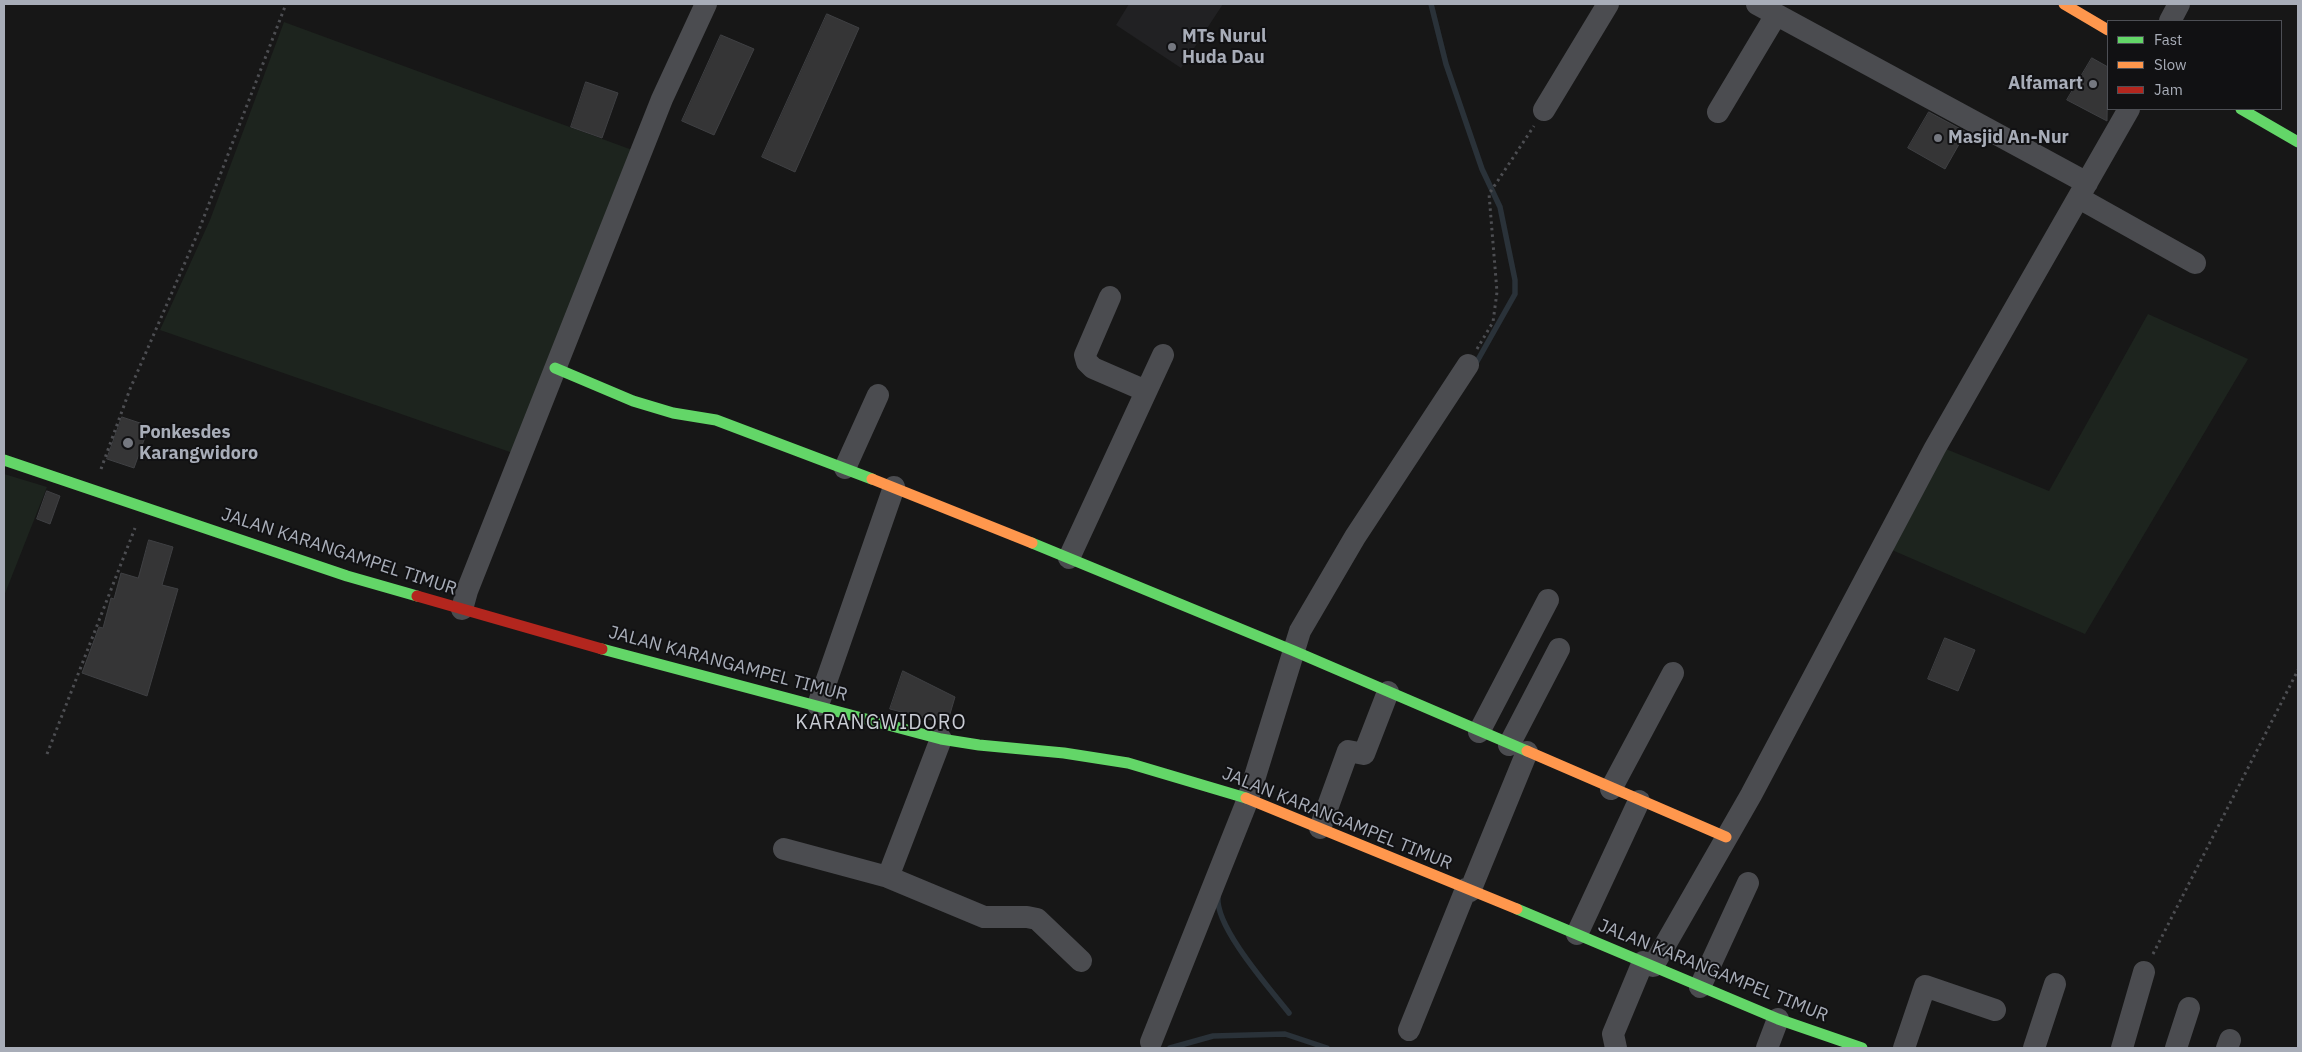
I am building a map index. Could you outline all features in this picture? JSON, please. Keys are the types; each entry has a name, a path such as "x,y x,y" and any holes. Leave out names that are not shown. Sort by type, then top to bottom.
{"street":[{"path":"462,609 467,591 554,368 662,99 706,4"},
{"path":"1544,110 1608,4"},
{"path":"2064,4 2107,29"},
{"path":"2171,20 2179,4"},
{"path":"1718,112 1767,9 2083,191 2195,263"},
{"path":"1616,1048 1613,1034 1648,964 1751,795 1936,448 2128,110"},
{"path":"2243,110 2298,142"},
{"path":"1110,296 1085,355 1087,362 1093,368 1146,391"},
{"path":"1069,558 1163,355"},
{"path":"1152,1042 1248,799 1300,631 1325,586 1468,365"},
{"path":"554,368 633,403 687,417 716,420 894,487 1294,652 1726,838"},
{"path":"845,468 878,395"},
{"name":"JALAN KARANGAMPEL TIMUR","path":"4,460 347,576 661,666 818,705 941,739 996,747 1064,753 1128,763 1248,799 1778,1019 1862,1048"},
{"path":"818,705 894,487"},
{"path":"1479,732 1548,600"},
{"path":"1408,1030 1468,890 1518,748 1559,649"},
{"path":"1611,789 1673,673"},
{"path":"1320,828 1348,751 1364,754 1388,692"},
{"path":"888,877 941,739"},
{"path":"1577,934 1639,801"},
{"path":"784,849 888,877 984,917 1027,916 1037,920 1081,961"},
{"path":"1700,987 1748,882"},
{"path":"2122,1048 2144,972"},
{"path":"2034,1048 2055,984"},
{"path":"1904,1048 1924,986 1995,1010"},
{"path":"2176,1048 2189,1008"},
{"path":"1767,1048 1778,1019"}],"path":[{"path":"93,491 130,389 197,235 286,4"},
{"path":"1468,365 1493,322 1497,292 1489,194 1544,110"},
{"path":"46,754 144,507"},
{"path":"2144,972 2298,670"}],"shaded area":[{"name":"MTs Nurul Huda Dau","path":"1129,4 1223,4 1181,68 1116,25"},
{"path":"284,22 635,151 513,453 160,330 210,220"},
{"path":"2148,314 2248,359 2085,634 1892,550 1946,449 2049,491"},
{"path":"4,474 47,487 4,596"}],"building":[{"path":"827,14 859,28 795,172 762,157"},
{"path":"721,35 754,49 714,135 682,121"},
{"name":"Alfamart","path":"2092,58 2107,66 2107,121 2067,100"},
{"path":"586,82 618,93 602,138 571,127"},
{"name":"Masjid An-Nur","path":"1929,112 1966,132 1945,169 1908,148"},
{"name":"Ponkesdes Karangwidoro","path":"122,417 149,426 134,468 107,459"},
{"path":"47,491 60,496 50,524 37,519"},
{"path":"149,540 173,547 162,585 178,589 147,696 82,673 99,627 103,628 111,598 114,599 121,573 138,578"},
{"path":"1945,638 1975,650 1958,691 1928,679"},
{"path":"903,671 955,697 947,724 890,709"}],"waterway":[{"path":"1431,4 1446,64 1482,169 1500,207 1515,280 1515,294 1475,365"},
{"path":"1218,897 1219,910 1234,941 1257,974 1289,1013"},
{"path":"1170,1048 1213,1036 1285,1034 1327,1048"}],"traffic: fast":[{"path":"2243,110 2298,142"},
{"path":"555,368 633,401 673,413 716,420 872,479"},
{"path":"4,460 347,576 417,596"},
{"path":"1032,543 1294,651 1527,751"},
{"path":"602,649 941,739 979,745 1064,753 1128,763 1246,798"},
{"path":"1517,909 1778,1019 1862,1048"}],"traffic: slow":[{"path":"2064,4 2107,29"},
{"path":"872,479 1032,543"},
{"path":"1527,751 1726,837"},
{"path":"1246,798 1517,909"}],"traffic: jam":[{"path":"417,596 602,649"}],"place":[{"name":"MTs Nurul Huda Dau","path":"1172,47"},
{"name":"Alfamart","path":"2093,84"},
{"name":"Masjid An-Nur","path":"1938,138"},
{"name":"Ponkesdes Karangwidoro","path":"128,443"}],"district":[{"name":"KARANGWIDORO","path":"881,723"}]}
